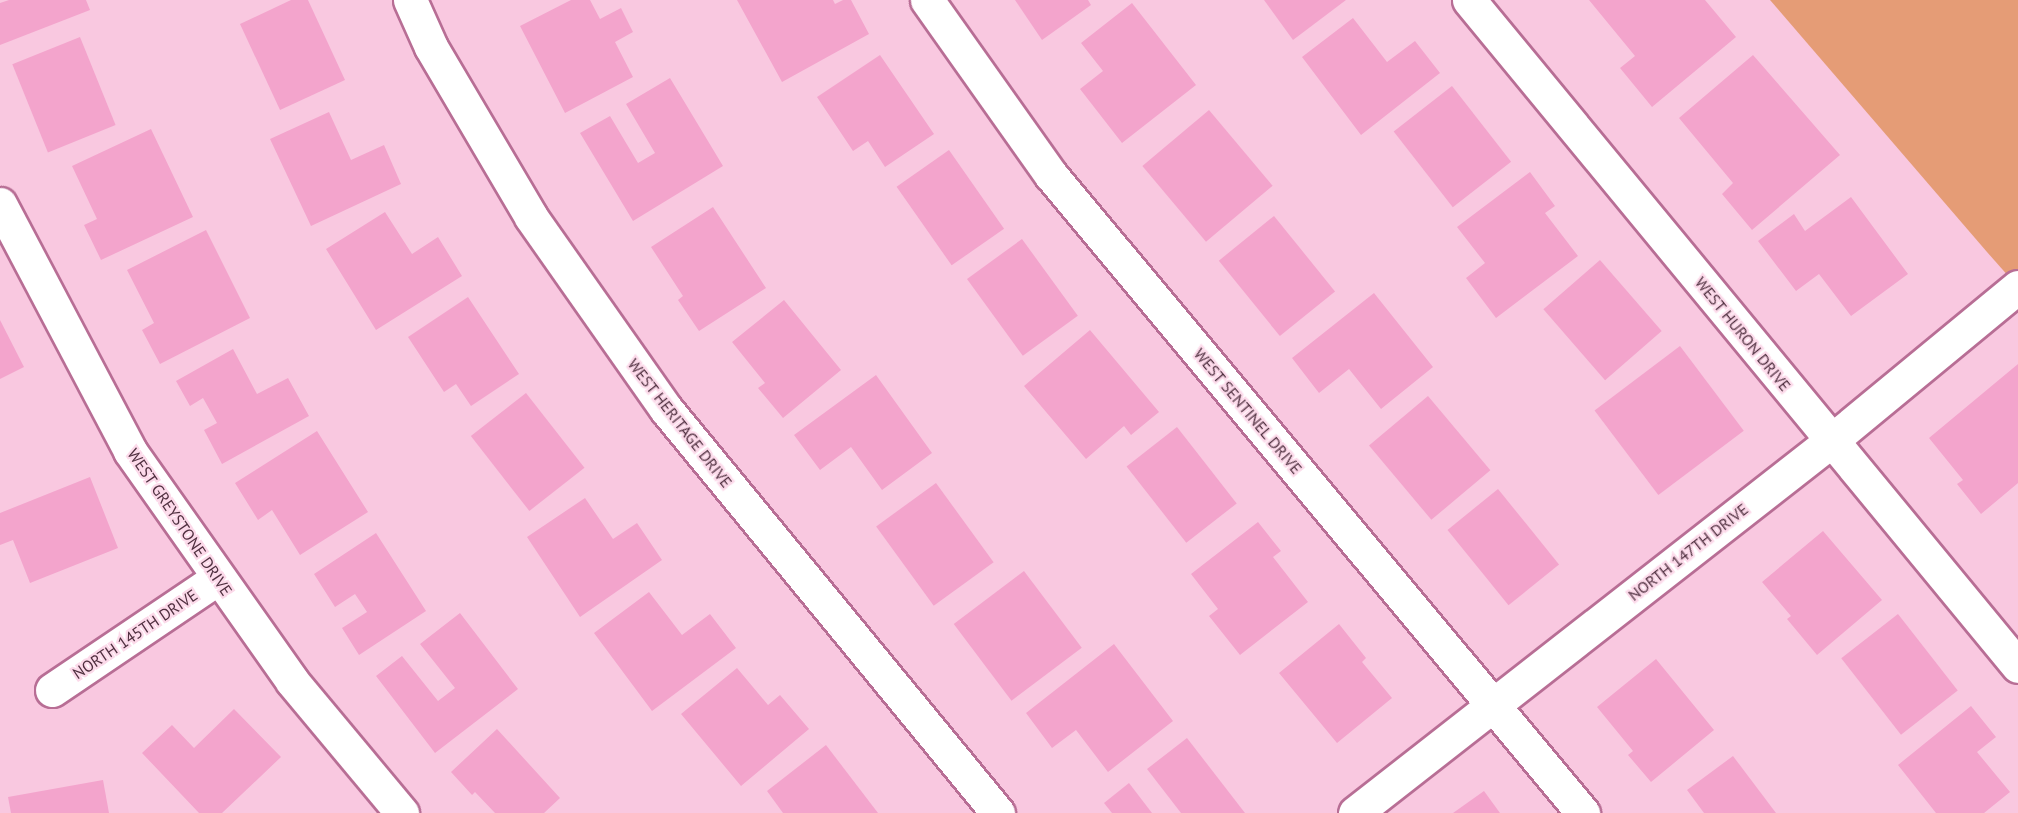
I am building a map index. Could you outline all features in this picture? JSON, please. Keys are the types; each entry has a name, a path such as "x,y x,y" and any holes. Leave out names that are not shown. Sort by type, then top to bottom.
{"street":[{"name":"WEST HERITAGE DRIVE","path":"410,0 431,47 531,217 666,410 998,813"},
{"name":"WEST SENTINEL DRIVE","path":"927,0 1051,176 1583,813"},
{"name":"WEST HURON DRIVE","path":"1469,0 2018,666"},
{"name":"WEST GREYSTONE DRIVE","path":"0,204 130,451 292,681 402,813"},
{"name":"NORTH 147TH DRIVE","path":"1355,813 1831,441 2018,287"},
{"name":"NORTH 145TH DRIVE","path":"52,690 218,578"}],"shaded area":[{"path":"1770,0 2018,0 2018,287 1987,252"}],"building":[{"path":"9,0 86,0 90,10 0,45 0,3"},
{"path":"291,0 308,0 345,80 280,110 240,24"},
{"path":"571,0 590,0 600,19 621,8 633,32 615,42 633,77 565,113 520,26"},
{"path":"737,0 833,0 835,4 843,0 851,0 869,34 782,82"},
{"path":"1015,0 1088,0 1091,5 1042,40"},
{"path":"1264,0 1346,0 1293,40"},
{"path":"1589,0 1705,0 1736,37 1652,107 1620,68 1635,56"},
{"path":"1132,3 1196,85 1122,143 1080,89 1103,71 1081,43"},
{"path":"1353,18 1387,62 1415,41 1440,73 1361,135 1302,57"},
{"path":"80,37 116,125 48,152 12,64"},
{"path":"880,55 934,134 885,167 868,141 853,151 817,97"},
{"path":"1753,55 1840,155 1752,230 1722,194 1733,183 1679,118"},
{"path":"670,78 723,166 633,221 580,133 610,116 638,163 655,153 626,104"},
{"path":"1452,86 1511,162 1453,207 1394,132"},
{"path":"1209,110 1273,186 1206,242 1142,166"},
{"path":"329,112 351,160 384,145 401,184 311,226 270,139"},
{"path":"151,129 193,217 101,260 84,225 97,219 72,166"},
{"path":"949,150 1004,229 952,265 897,187"},
{"path":"1530,172 1555,206 1545,213 1578,256 1496,318 1466,278 1485,263 1457,227"},
{"path":"1851,197 1908,274 1851,316 1819,274 1796,291 1758,241 1794,214 1805,231"},
{"path":"713,207 766,288 699,331 678,300 683,296 651,247"},
{"path":"385,212 412,254 438,237 462,276 376,330 326,249"},
{"path":"1274,216 1335,291 1280,336 1219,261"},
{"path":"206,230 250,318 160,364 142,330 154,323 127,270"},
{"path":"1022,239 1078,316 1023,356 967,279"},
{"path":"1600,260 1662,331 1605,380 1543,309"},
{"path":"1374,293 1433,367 1381,409 1349,369 1319,393 1292,358"},
{"path":"468,297 519,374 471,406 456,384 444,392 408,337"},
{"path":"784,300 841,370 783,418 758,388 765,383 732,342"},
{"path":"0,320 24,367 0,379"},
{"path":"1090,330 1159,412 1131,435 1124,426 1086,459 1024,386"},
{"path":"1680,346 1744,431 1658,495 1595,410"},
{"path":"233,349 257,394 288,378 309,416 222,464 204,430 217,423 203,398 190,406 176,381"},
{"path":"2018,364 2018,483 1981,514 1957,484 1963,480 1929,438"},
{"path":"876,375 932,453 882,490 851,447 820,470 794,435"},
{"path":"526,393 584,468 529,511 471,436"},
{"path":"1428,396 1490,470 1431,520 1369,445"},
{"path":"1177,427 1237,503 1186,543 1127,466"},
{"path":"317,431 368,512 300,555 272,510 258,520 235,483"},
{"path":"90,477 118,548 30,583 13,540 0,545 0,513"},
{"path":"936,483 994,562 934,606 876,526"},
{"path":"1498,489 1559,564 1509,605 1447,530"},
{"path":"585,498 613,539 637,523 662,560 580,617 527,537"},
{"path":"1258,522 1281,551 1273,557 1308,602 1240,655 1209,616 1218,609 1191,574"},
{"path":"1823,531 1882,600 1817,655 1787,619 1791,616 1762,582"},
{"path":"376,533 426,611 359,655 342,628 367,612 355,594 335,607 314,574"},
{"path":"1024,571 1082,648 1011,701 954,624"},
{"path":"649,592 682,635 710,614 736,648 652,711 594,633"},
{"path":"460,613 518,689 435,753 376,676 402,656 438,701 455,688 420,644"},
{"path":"1898,614 1958,690 1901,735 1841,658"},
{"path":"1339,624 1366,658 1362,662 1392,698 1337,743 1279,673"},
{"path":"1114,644 1173,721 1108,772 1076,730 1052,748 1026,713"},
{"path":"1656,659 1714,730 1651,782 1628,755 1633,751 1597,707"},
{"path":"737,668 768,705 780,695 809,729 741,786 681,714"},
{"path":"1971,706 1996,737 1977,752 2010,792 1984,813 1936,813 1898,765"},
{"path":"234,709 281,757 222,813 199,813 142,753 172,725 194,748"},
{"path":"497,729 560,798 544,813 495,813 475,792 472,795 451,772"},
{"path":"1187,738 1245,813 1181,813 1147,769"},
{"path":"826,745 878,813 783,813 767,791"},
{"path":"1733,756 1776,813 1704,813 1687,790"},
{"path":"103,780 109,813 11,813 8,797"},
{"path":"1129,783 1152,813 1112,813 1104,803"},
{"path":"1484,791 1500,813 1453,813"}]}
